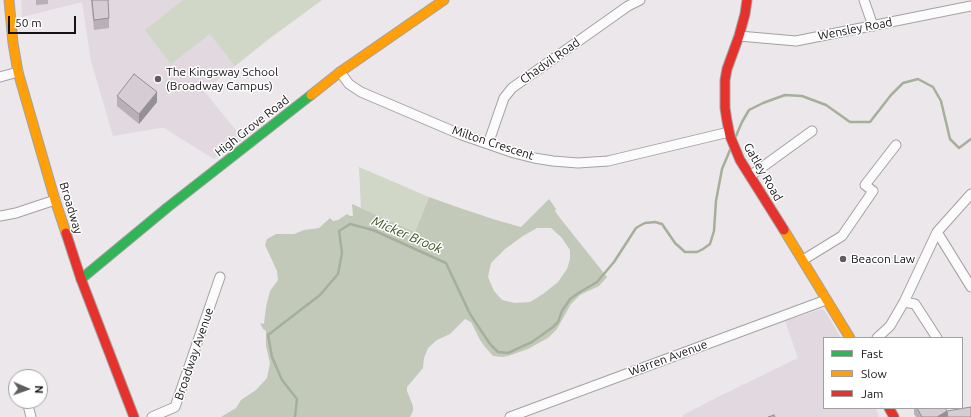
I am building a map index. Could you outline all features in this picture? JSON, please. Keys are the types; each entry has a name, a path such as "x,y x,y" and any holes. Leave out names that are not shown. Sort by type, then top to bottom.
{"street":[{"name":"Broadway","path":"9,0 13,43 18,72 55,200 81,279 134,417"},
{"name":"High Grove Road","path":"81,279 168,207 340,72 444,0"},
{"name":"Chadvil Road","path":"488,144 504,98 512,88 628,6 640,0"},
{"name":"Gatley Road","path":"747,0 739,36 727,69 725,80 725,108 730,134 740,160 849,337"},
{"path":"864,0 873,26"},
{"name":"Wensley Road","path":"739,36 796,41 873,26 955,4 971,6"},
{"path":"0,78 18,72"},
{"name":"Milton Crescent","path":"340,72 349,84 361,92 455,132 534,158 584,164 608,161 730,134"},
{"path":"750,176 812,131"},
{"path":"803,260 842,236 874,191 865,185 896,145"},
{"path":"878,337 890,326 904,302 935,236 971,194"},
{"path":"0,216 22,211 55,200"},
{"path":"935,236 971,286"},
{"name":"Broadway Avenue","path":"152,417 176,406 220,277"},
{"name":"Warren Avenue","path":"510,417 826,300"},
{"path":"904,302 916,304 935,337"}],"shaded area":[{"name":"The Kingsway School (Broadway Campus)","path":"21,0 322,0 270,38 204,91 243,139 238,143 236,142 214,159 164,128 113,136 91,61 82,2 22,17"},
{"path":"822,309 825,311 840,337 823,337 823,409 876,409 879,417 683,417 683,415 718,397 798,358 785,321"}],"green space":[{"path":"183,0 322,0 235,66 210,34 171,64 145,30"},
{"path":"359,167 429,197 415,232 361,208"},
{"path":"429,197 521,227 549,199 560,218 607,277 599,286 580,295 571,304 557,329 548,338 528,349 508,356 493,356 480,340 471,322 465,319 450,334 437,340 428,348 424,358 423,368 407,387 407,391 413,406 413,411 410,417 221,417 236,408 241,400 256,390 267,378 270,363 266,346 266,331 260,323 264,324 270,291 278,280 277,271 265,245 267,239 276,234 294,234 304,230 319,228 330,218 333,221 338,220 347,214 353,216 352,204 415,232","holes":["537,228 551,228 562,238 570,250 570,259 567,269 558,282 530,302 515,303 502,300 494,291 488,277 491,263 505,249 523,236"]}],"building":[{"path":"92,0 108,0 109,18 94,20"},
{"path":"134,74 157,92 139,114 117,96"},
{"path":"971,407 971,417 948,417 947,411"},
{"path":"918,409 946,409 947,411 937,417 922,417"}],"waterway":[{"name":"Micker Brook","path":"736,136 749,110 785,95 802,96 826,105 850,122 870,122 891,95 903,83 918,79 933,87 941,101 950,139 959,148 971,139"},
{"name":"Micker Brook","path":"295,417 297,399 282,380 272,357 268,335 320,295 338,274 342,253 339,231 350,224 373,230 446,263 470,314 490,344 498,352 508,353 532,342 553,327 558,322 562,311 570,299 597,282 614,262 636,228 641,225 655,222 662,224 675,243 685,252 697,252 710,244 714,231 716,201 722,169 730,150"}],"traffic: fast":[{"path":"81,279 168,207 311,95"}],"traffic: slow":[{"path":"9,0 13,43 18,72 66,233"},
{"path":"311,95 340,72 444,0"},
{"path":"784,230 849,337"}],"traffic: jam":[{"path":"747,0 739,36 727,69 725,80 725,108 727,121 730,136 740,160 784,230"},
{"path":"66,233 81,279 134,417"},
{"path":"890,409 894,417"}],"place":[{"name":"The Kingsway School (Broadway Campus)","path":"158,79"},
{"name":"Beacon Law","path":"843,259"}]}
